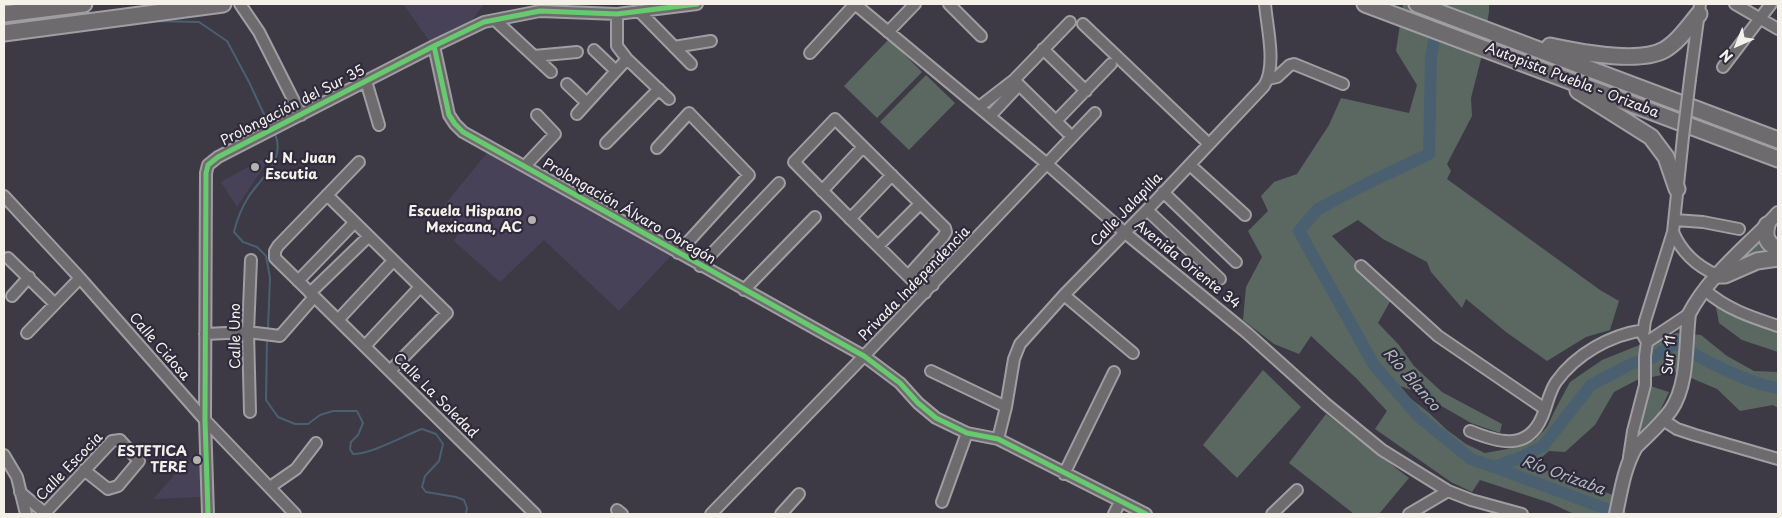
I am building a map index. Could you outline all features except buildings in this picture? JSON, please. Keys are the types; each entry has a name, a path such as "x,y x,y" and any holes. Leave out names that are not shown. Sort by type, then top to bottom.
{"highway":[{"path":"4,14 84,4"},
{"path":"4,33 223,4"},
{"name":"Autopista Puebla - Orizaba","path":"1365,4 1778,159"},
{"name":"Autopista Puebla - Orizaba","path":"1417,4 1778,140"},
{"path":"1507,38 1571,50 1634,57 1646,56 1668,47 1699,9"},
{"path":"1514,60 1578,91 1652,137 1666,157 1677,189"},
{"path":"1767,225 1765,232 1767,239 1773,247 1778,249"},
{"path":"1710,284 1757,261 1778,258"}],"main road":[{"name":"Sur 11","path":"1616,514 1628,463 1636,447 1663,420 1676,400 1682,384 1689,314 1710,284 1778,212"}],"street":[{"path":"240,4 252,19 301,115"},
{"name":"Prolongación del Sur 35","path":"208,514 205,334 206,173 208,165 218,157 484,22 540,11 617,14 697,4"},
{"path":"810,53 855,4"},
{"name":"Avenida Oriente 34","path":"855,4 1047,164 1124,232 1247,332 1358,431 1391,456 1448,491 1471,500 1522,514"},
{"path":"888,32 915,4"},
{"path":"949,4 981,36"},
{"path":"1265,4 1271,69 1268,79"},
{"path":"1735,4 1778,30"},
{"path":"1724,67 1771,4"},
{"path":"1628,463 1633,431 1646,375 1645,356 1647,343 1644,339 1645,321 1675,220 1677,189 1699,9"},
{"path":"639,11 691,64"},
{"path":"617,14 617,46 627,59 669,99"},
{"path":"495,20 551,72"},
{"path":"990,116 1043,49 1070,22"},
{"path":"1084,24 1209,144"},
{"path":"674,47 712,41"},
{"name":"Prolongación Álvaro Obregón","path":"434,46 449,115 463,132 864,356 900,383 928,412 967,433 998,439 1146,514"},
{"path":"1043,49 1086,91"},
{"path":"594,50 616,71"},
{"path":"534,56 577,52"},
{"path":"576,114 627,59"},
{"path":"1056,121 1111,64"},
{"name":"Calle Jalapilla","path":"998,439 1017,350 1028,335 1124,232 1190,165 1264,86 1268,79 1277,77 1290,65 1294,64 1343,84"},
{"path":"366,82 379,125"},
{"path":"979,107 1016,82"},
{"path":"1016,82 1067,132"},
{"path":"567,84 587,103"},
{"path":"606,144 659,89"},
{"path":"657,148 689,113 749,175 678,252"},
{"name":"Privada Independencia","path":"711,514 929,289 1095,113"},
{"path":"525,166 555,134 537,115"},
{"path":"908,276 946,232 945,228 835,119 794,162 908,276 929,289"},
{"path":"822,191 863,147"},
{"path":"359,162 327,195 446,313 390,371"},
{"path":"1190,165 1245,215"},
{"path":"850,219 892,176"},
{"path":"700,266 779,183"},
{"path":"1163,192 1236,262"},
{"name":"Calle La Soledad","path":"327,195 278,246 275,251 276,258 535,514"},
{"name":"Calle Cidosa","path":"4,196 80,278 205,420 295,514"},
{"path":"878,246 920,204"},
{"path":"1147,210 1220,279"},
{"path":"744,290 815,216"},
{"path":"1675,220 1703,222 1739,229"},
{"path":"298,281 354,223"},
{"path":"1673,232 1684,253 1700,267 1723,304 1742,314 1778,326"},
{"path":"205,334 248,332 280,336 312,295 368,236"},
{"path":"8,258 54,303"},
{"name":"Calle Uno","path":"250,412 248,332 251,260"},
{"path":"338,320 393,261"},
{"path":"1361,266 1438,336 1545,409"},
{"path":"916,268 929,289"},
{"path":"12,296 28,277"},
{"path":"27,333 80,278"},
{"path":"365,346 420,287"},
{"path":"1064,295 1133,353"},
{"path":"1647,343 1689,314"},
{"path":"1470,431 1505,442 1518,441 1532,433 1538,425 1555,383 1579,357 1627,332 1644,330"},
{"path":"931,371 1006,407"},
{"path":"1064,474 1114,372"},
{"path":"1663,420 1677,429 1778,459"},
{"path":"942,502 967,433"},
{"name":"Calle Escocia","path":"45,514 84,470 112,441 120,440 139,461 118,486 108,489 84,470"},
{"path":"270,487 296,470 316,442"},
{"path":"4,455 17,477 26,514"},
{"path":"1272,514 1297,490"},
{"path":"1410,514 1448,491"},
{"path":"20,492 45,514"},
{"path":"786,512 799,494"},
{"path":"1114,514 1120,502"}],"shaded area":[{"path":"484,4 467,27 432,45 404,5"},
{"path":"1403,4 1489,4 1481,59 1471,98 1472,116 1447,164 1451,171 1447,179 1600,290 1619,301 1610,330 1586,337 1547,361 1506,332 1466,299 1462,308 1431,272 1427,262 1383,239 1358,220 1332,236 1392,298 1378,323 1399,345 1414,366 1442,392 1502,424 1500,433 1471,423 1417,392 1400,386 1410,398 1466,444 1485,453 1513,448 1535,440 1547,427 1570,382 1602,360 1647,342 1677,333 1701,335 1727,356 1754,371 1778,372 1778,408 1773,405 1740,411 1717,389 1677,372 1637,380 1614,392 1595,425 1565,452 1549,451 1534,464 1542,469 1613,495 1607,514 1574,514 1550,503 1480,480 1472,492 1451,482 1375,429 1387,411 1356,378 1311,336 1299,354 1274,344 1243,320 1246,287 1262,257 1248,231 1268,211 1261,196 1274,182 1297,174 1329,125 1341,98 1409,113 1417,85 1396,51"},
{"path":"889,39 922,72 877,118 844,86"},
{"path":"926,75 955,103 909,150 880,122"},
{"name":"Escuela Hispano Mexicana, AC","path":"490,149 673,254 619,311 544,240 500,282 454,241 459,232 442,208"},
{"name":"J. N. Juan Escutia","path":"273,153 237,207 221,182"},
{"path":"1761,240 1773,252 1731,269"},
{"path":"1715,302 1735,316 1778,330 1778,352 1742,340 1719,323"},
{"path":"1263,370 1301,407 1237,478 1203,445"},
{"path":"1650,386 1669,392 1659,413 1635,436 1645,390"},
{"path":"1326,414 1409,478 1379,514 1354,514 1289,463"},
{"path":"185,463 201,463 202,497 153,499"}],"waterway":[{"name":"Río Blanco","path":"1440,4 1431,58 1429,154 1318,209 1299,231 1374,365 1418,416 1471,459 1494,467 1522,457 1543,446 1591,385 1631,364 1652,358 1676,343 1725,370 1754,382 1778,388"},
{"path":"154,21 199,22 227,41 269,125"},
{"path":"268,328 270,278 266,256 257,247 243,242 234,232 246,200 266,175 275,160 278,143 275,134"},
{"path":"267,338 266,400 278,417 295,424 308,424 320,415 333,411 357,411 363,423 358,435 351,442 350,449 353,454 378,448 422,429 436,434 443,444 439,461 425,476 422,487 426,492 464,500 467,508 466,514"},
{"name":"Río Orizaba","path":"1494,467 1620,514"}],"cycle path":[{"path":"208,514 205,420 206,173 208,165 218,157 484,22 540,11 617,14 697,4"},
{"path":"434,46 449,115 463,132 864,356 900,383 918,403 936,418 967,433 998,439 1146,514"}],"place":[{"name":"J. N. Juan Escutia","path":"255,167"},
{"name":"Escuela Hispano Mexicana, AC","path":"532,220"},
{"name":"ESTETICA TERE","path":"197,460"}]}
